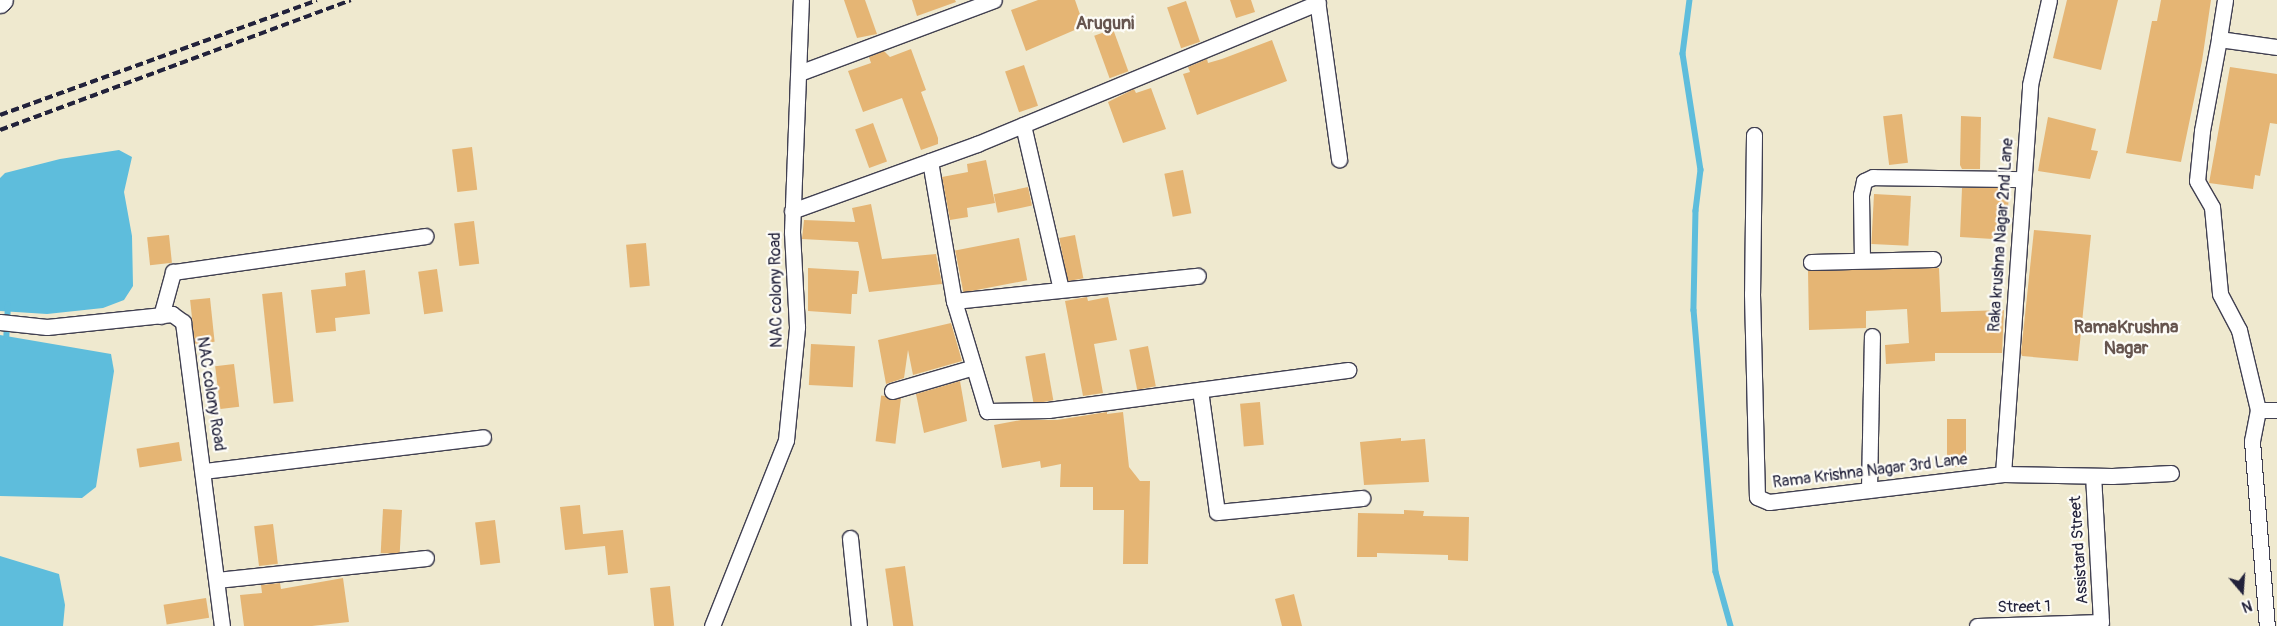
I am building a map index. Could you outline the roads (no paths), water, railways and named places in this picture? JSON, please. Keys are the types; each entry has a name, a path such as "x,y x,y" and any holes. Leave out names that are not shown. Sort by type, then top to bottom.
{"street":[{"name":"NAC colony Road","path":"712,626 786,440 797,327 792,211 801,0"},
{"path":"799,73 994,0"},
{"name":"Raka krushna Nagar 2nd Lane","path":"2002,474 2021,179 2030,86 2049,0"},
{"path":"2225,0 2202,131 2197,181 2212,207 2220,294 2239,330 2258,410 2252,441 2253,478 2267,626"},
{"path":"792,211 1023,125 1318,1 1339,159"},
{"path":"2219,39 2277,47"},
{"path":"1023,125 1061,289"},
{"name":"Rama Krishna Nagar 3rd Lane","path":"1754,135 1752,294 1757,497 1769,502 2002,474 2092,476 2170,472"},
{"path":"930,161 954,301 987,411 1048,410 1348,370"},
{"path":"1862,260 1861,195 1864,180 1873,176 2021,179"},
{"path":"161,316 174,272 425,236"},
{"path":"1811,262 1933,259"},
{"path":"954,301 1198,276"},
{"name":"NAC colony Road","path":"0,322 47,327 172,314 183,322 204,471 222,626"},
{"path":"1869,490 1872,336"},
{"path":"892,392 974,367"},
{"path":"1200,390 1217,512 1362,498"},
{"path":"2258,410 2277,410"},
{"path":"204,471 483,437"},
{"name":"Assistard Street","path":"2092,476 2101,622"},
{"path":"850,538 859,626"},
{"path":"217,580 426,558"},
{"name":"Street 1","path":"1977,626 2101,622"}],"water":[{"path":"119,150 132,157 124,192 132,236 133,286 124,300 103,308 47,314 0,311 0,178 5,173 60,159"},
{"path":"0,335 111,354 114,371 96,487 82,498 0,496"},
{"path":"0,556 59,574 65,605 63,626 0,626"}],"waterway":[{"path":"1690,0 1683,54 1701,170 1696,211 1694,310 1716,572 1731,626"},
{"path":"6,343 8,305"}],"railway":[{"path":"0,115 317,0"},
{"path":"0,130 351,0"}],"district":[{"name":"Aruguni","path":"1105,24"},
{"name":"RamaKrushna Nagar","path":"2126,339"}]}
